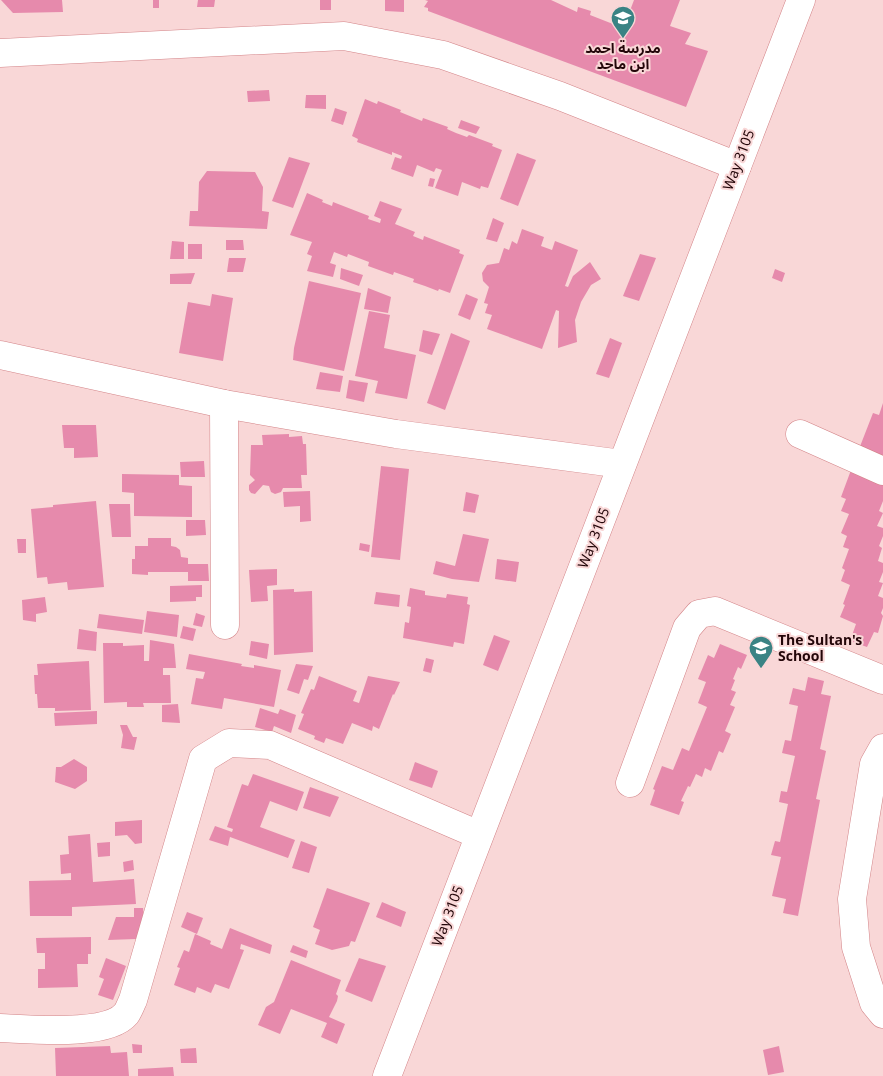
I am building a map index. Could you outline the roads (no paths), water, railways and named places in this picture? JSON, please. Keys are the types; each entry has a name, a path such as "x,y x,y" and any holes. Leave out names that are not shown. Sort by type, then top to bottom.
{"street":[{"name":"Way 3105","path":"386,1076 801,0"},
{"path":"0,53 344,36 443,55 560,96 737,166"},
{"path":"0,355 224,404 396,434 622,464"},
{"path":"224,404 225,626"},
{"path":"800,434 883,471"},
{"path":"630,783 687,628 699,614 715,611 883,680"},
{"path":"0,1028 82,1030 113,1023 126,1014 133,1000 203,758 229,743 270,745 480,835"},
{"path":"883,748 874,764 852,899 856,947 874,1003 883,1014"}],"place":[{"name":"مدرسة احمد ابن ماجد","path":"623,39"},
{"name":"The Sultan's School","path":"761,669"}]}
